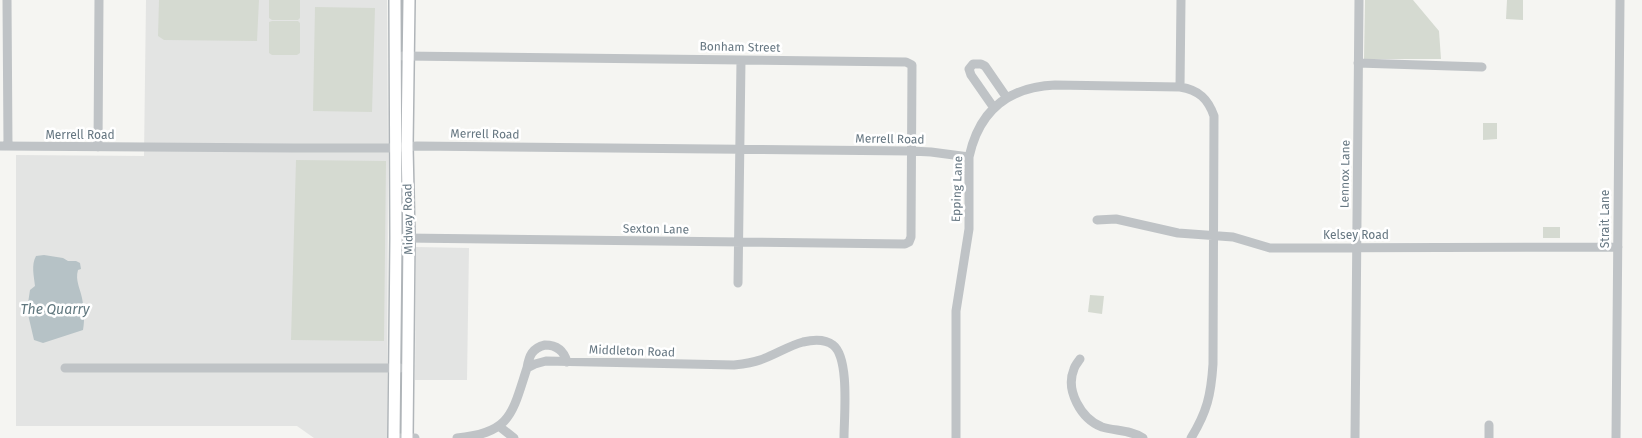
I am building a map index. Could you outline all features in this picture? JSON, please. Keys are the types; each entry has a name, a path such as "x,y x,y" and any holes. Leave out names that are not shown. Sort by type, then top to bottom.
{"main road":[{"name":"Midway Road","path":"396,0 396,56 409,238 407,438"},
{"name":"Midway Road","path":"394,438 396,238 410,0"},
{"path":"396,318 409,318"}],"street":[{"path":"4,146 7,0"},
{"path":"98,147 99,0"},
{"path":"1181,0 1180,87 1198,92 1210,106 1214,116 1212,380 1203,418 1191,438"},
{"name":"Lennox Lane","path":"1355,438 1359,0"},
{"name":"Strait Lane","path":"1616,438 1615,377 1620,0"},
{"name":"Bonham Street","path":"396,56 906,62 912,65 911,237"},
{"path":"738,283 741,60"},
{"path":"994,108 971,75 969,69 973,64 977,63 985,66 1007,98"},
{"path":"1358,63 1482,67"},
{"name":"Epping Lane","path":"956,438 956,312 969,229 969,157 981,124 994,108 1007,98 1040,86 1180,87"},
{"name":"Merrell Road","path":"4,146 911,151 969,157"},
{"name":"Kelsey Road","path":"1097,220 1116,219 1178,233 1233,237 1270,248 1618,247"},
{"name":"Sexton Lane","path":"396,238 905,244 909,242 911,237"},
{"name":"Middleton Road","path":"527,368 546,361 734,365 760,360 803,342 824,341 833,345 838,352 845,372 844,438"},
{"path":"457,438 486,433 500,427 509,417 533,352 545,345 559,348 567,362"},
{"path":"1080,359 1073,370 1072,385 1076,401 1082,412 1102,426 1138,434 1143,438"},
{"path":"65,368 408,368"},
{"path":"1489,425 1489,438"},
{"path":"500,427 514,438"},
{"path":"394,438 414,438"}],"shaded area":[{"path":"146,0 387,0 387,438 314,438 297,426 16,426 16,155 144,156"},
{"path":"159,0 259,0 257,41 164,40 158,36"},
{"path":"269,0 300,0 300,18 298,20 272,20 269,18"},
{"path":"1365,0 1413,0 1439,31 1441,59 1364,59"},
{"path":"1507,0 1523,0 1523,20 1506,19"},
{"path":"315,7 375,8 372,112 313,111"},
{"path":"298,21 300,23 300,53 297,55 272,55 269,53 269,22"},
{"path":"1483,123 1497,123 1497,139 1483,140"},
{"path":"296,160 386,161 384,341 291,340"},
{"path":"1543,227 1560,227 1560,238 1543,238"},
{"path":"416,247 469,248 467,380 415,380"},
{"path":"1090,295 1104,296 1102,314 1088,312"}],"water":[{"name":"The Quarry","path":"44,255 80,263 81,269 78,270 77,277 83,302 84,318 83,330 43,343 34,340 27,310 30,290 35,286 34,259 36,256"}]}
